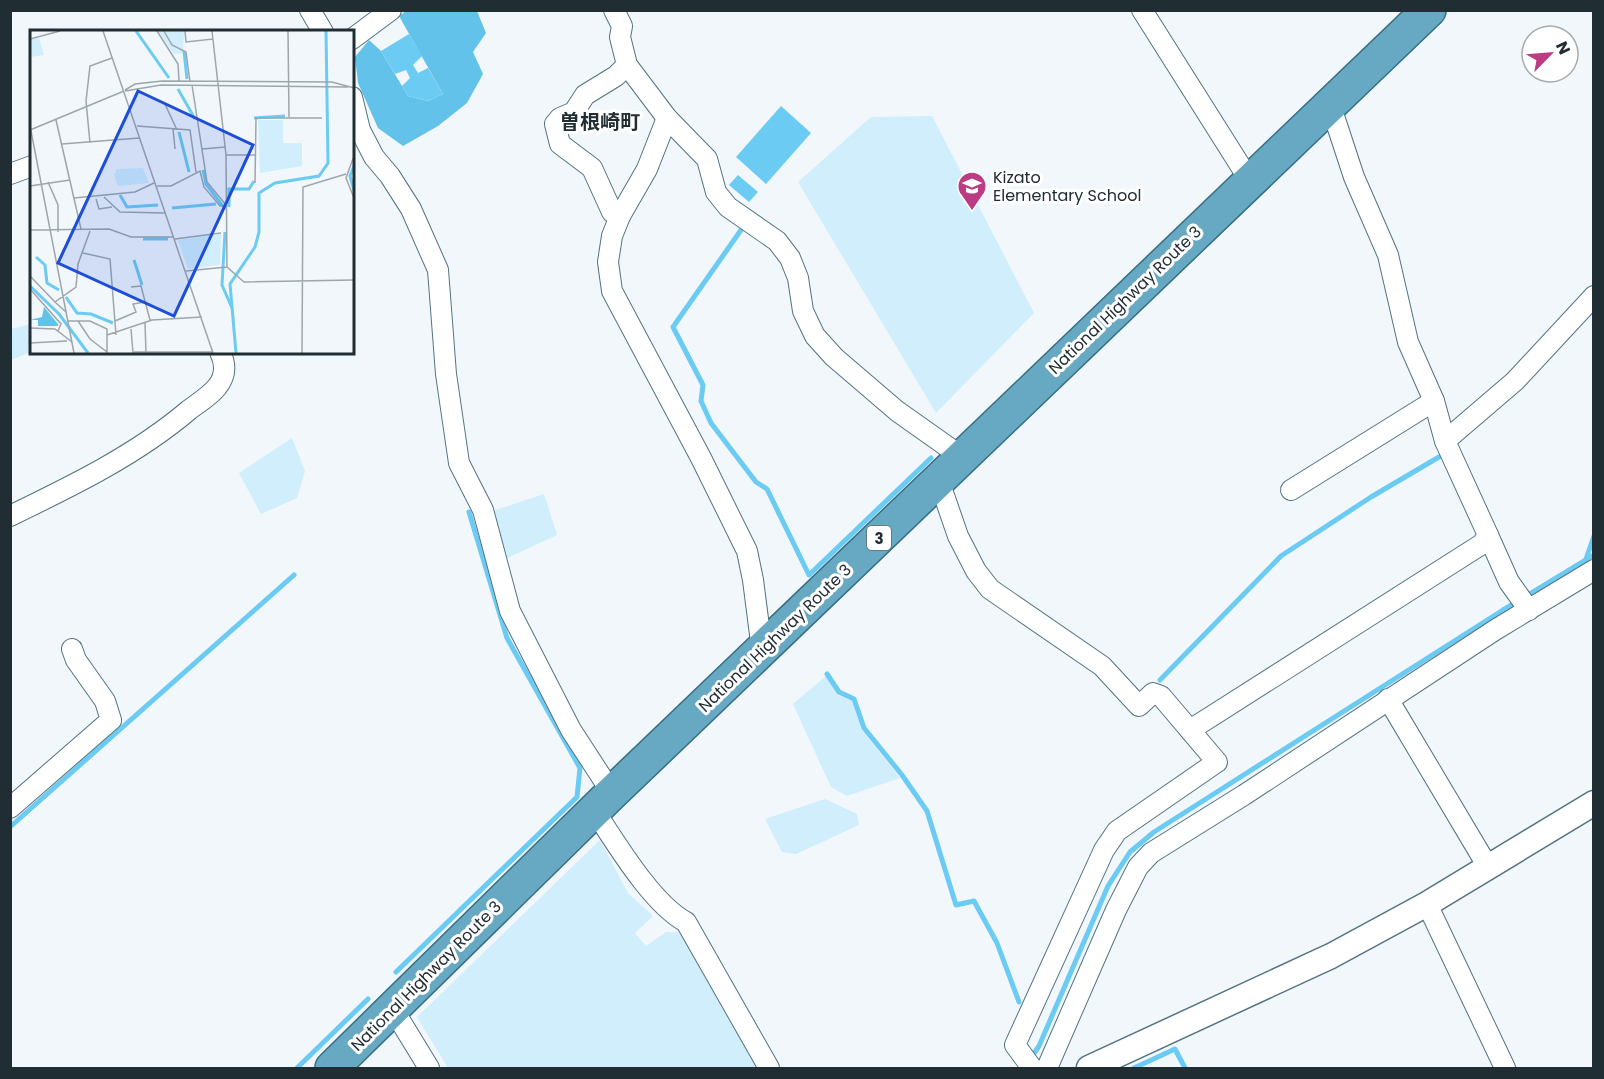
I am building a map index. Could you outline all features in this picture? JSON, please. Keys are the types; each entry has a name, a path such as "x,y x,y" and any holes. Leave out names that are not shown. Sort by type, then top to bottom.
{"highway":[{"name":"National Highway Route 3","path":"332,1068 603,801 1429,10"}],"street":[{"path":"310,10 322,30"},
{"path":"354,38 391,10"},
{"path":"614,10 622,26 620,37 627,65 667,118 707,159 716,192 728,207 777,241 790,258 798,278 803,311 815,336 834,357 897,411 962,457"},
{"path":"1142,10 1250,181"},
{"path":"620,216 612,212 592,168 560,144 555,124 560,118 574,112 585,95 616,76 627,65"},
{"path":"1330,104 1354,177 1388,255 1408,342 1434,401 1445,441 1509,582 1529,610"},
{"path":"354,114 356,132 390,176 411,209 438,270 446,374 459,463 483,510 510,610 571,730 629,864 673,915 686,922 769,1068"},
{"path":"667,118 647,169 620,216 612,236 608,262 612,291 701,458 747,551 762,650"},
{"path":"10,174 30,167"},
{"path":"1445,441 1515,381 1593,296"},
{"path":"10,516 69,488 147,442 184,415 217,387 224,375 225,362 221,354"},
{"path":"1291,490 1434,401"},
{"path":"939,481 958,536 976,571 990,589 1102,666 1139,706 1153,693 1161,696 1217,762 1117,831 1104,850 1014,1045 1032,1068"},
{"path":"1190,730 1482,544 1488,535"},
{"path":"1047,1068 1116,910 1138,867 1150,853 1593,570"},
{"path":"10,808 111,720 105,701 76,660 72,649"},
{"path":"1388,699 1488,867"},
{"path":"1089,1068 1331,956 1427,904 1593,803"},
{"path":"1427,904 1504,1068"},
{"path":"393,1009 429,1068"}],"shaded area":[{"path":"406,11 477,11 486,33 473,52 483,74 467,103 438,126 403,146 378,128 358,83 355,57 369,40 381,51 408,96 428,101 443,94 399,16"},
{"path":"409,34 422,56 413,65 418,73 428,68 443,94 428,101 408,96 402,86 410,78 406,70 395,74 381,51"},
{"path":"781,106 811,133 766,184 736,157"},
{"path":"932,116 1034,313 936,413 798,182 871,117"},
{"path":"738,175 758,192 749,202 729,185"},
{"path":"30,324 30,352 11,360 11,329"},
{"path":"292,438 305,471 297,498 261,514 239,473"},
{"path":"544,494 557,535 501,561 489,512"},
{"path":"826,676 838,695 852,701 862,730 900,778 847,796 831,787 793,704"},
{"path":"825,799 857,814 859,825 796,854 782,852 765,819"},
{"path":"600,840 628,893 653,916 635,933 646,946 666,932 684,933 758,1068 448,1068 417,1017"}],"waterway":[{"path":"741,230 673,327 703,385 701,401 711,423 756,482 767,489 809,575 931,458"},
{"path":"1160,680 1281,556 1371,497 1439,457"},
{"path":"396,972 577,797 580,768 507,638 469,512"},
{"path":"1586,559 1594,536"},
{"path":"1030,1059 1039,1046 1108,886 1130,852 1154,832 1503,610 1594,555"},
{"path":"10,827 294,575"},
{"path":"827,674 839,692 854,699 864,728 902,775 927,811 956,905 974,901 997,943 1019,1002"},
{"path":"297,1068 368,999"},
{"path":"1134,1068 1175,1049 1185,1068"}],"place":[{"name":"Kizato Elementary School","path":"972,212"}],"district":[{"name":"曽根崎町","path":"600,122"}]}
